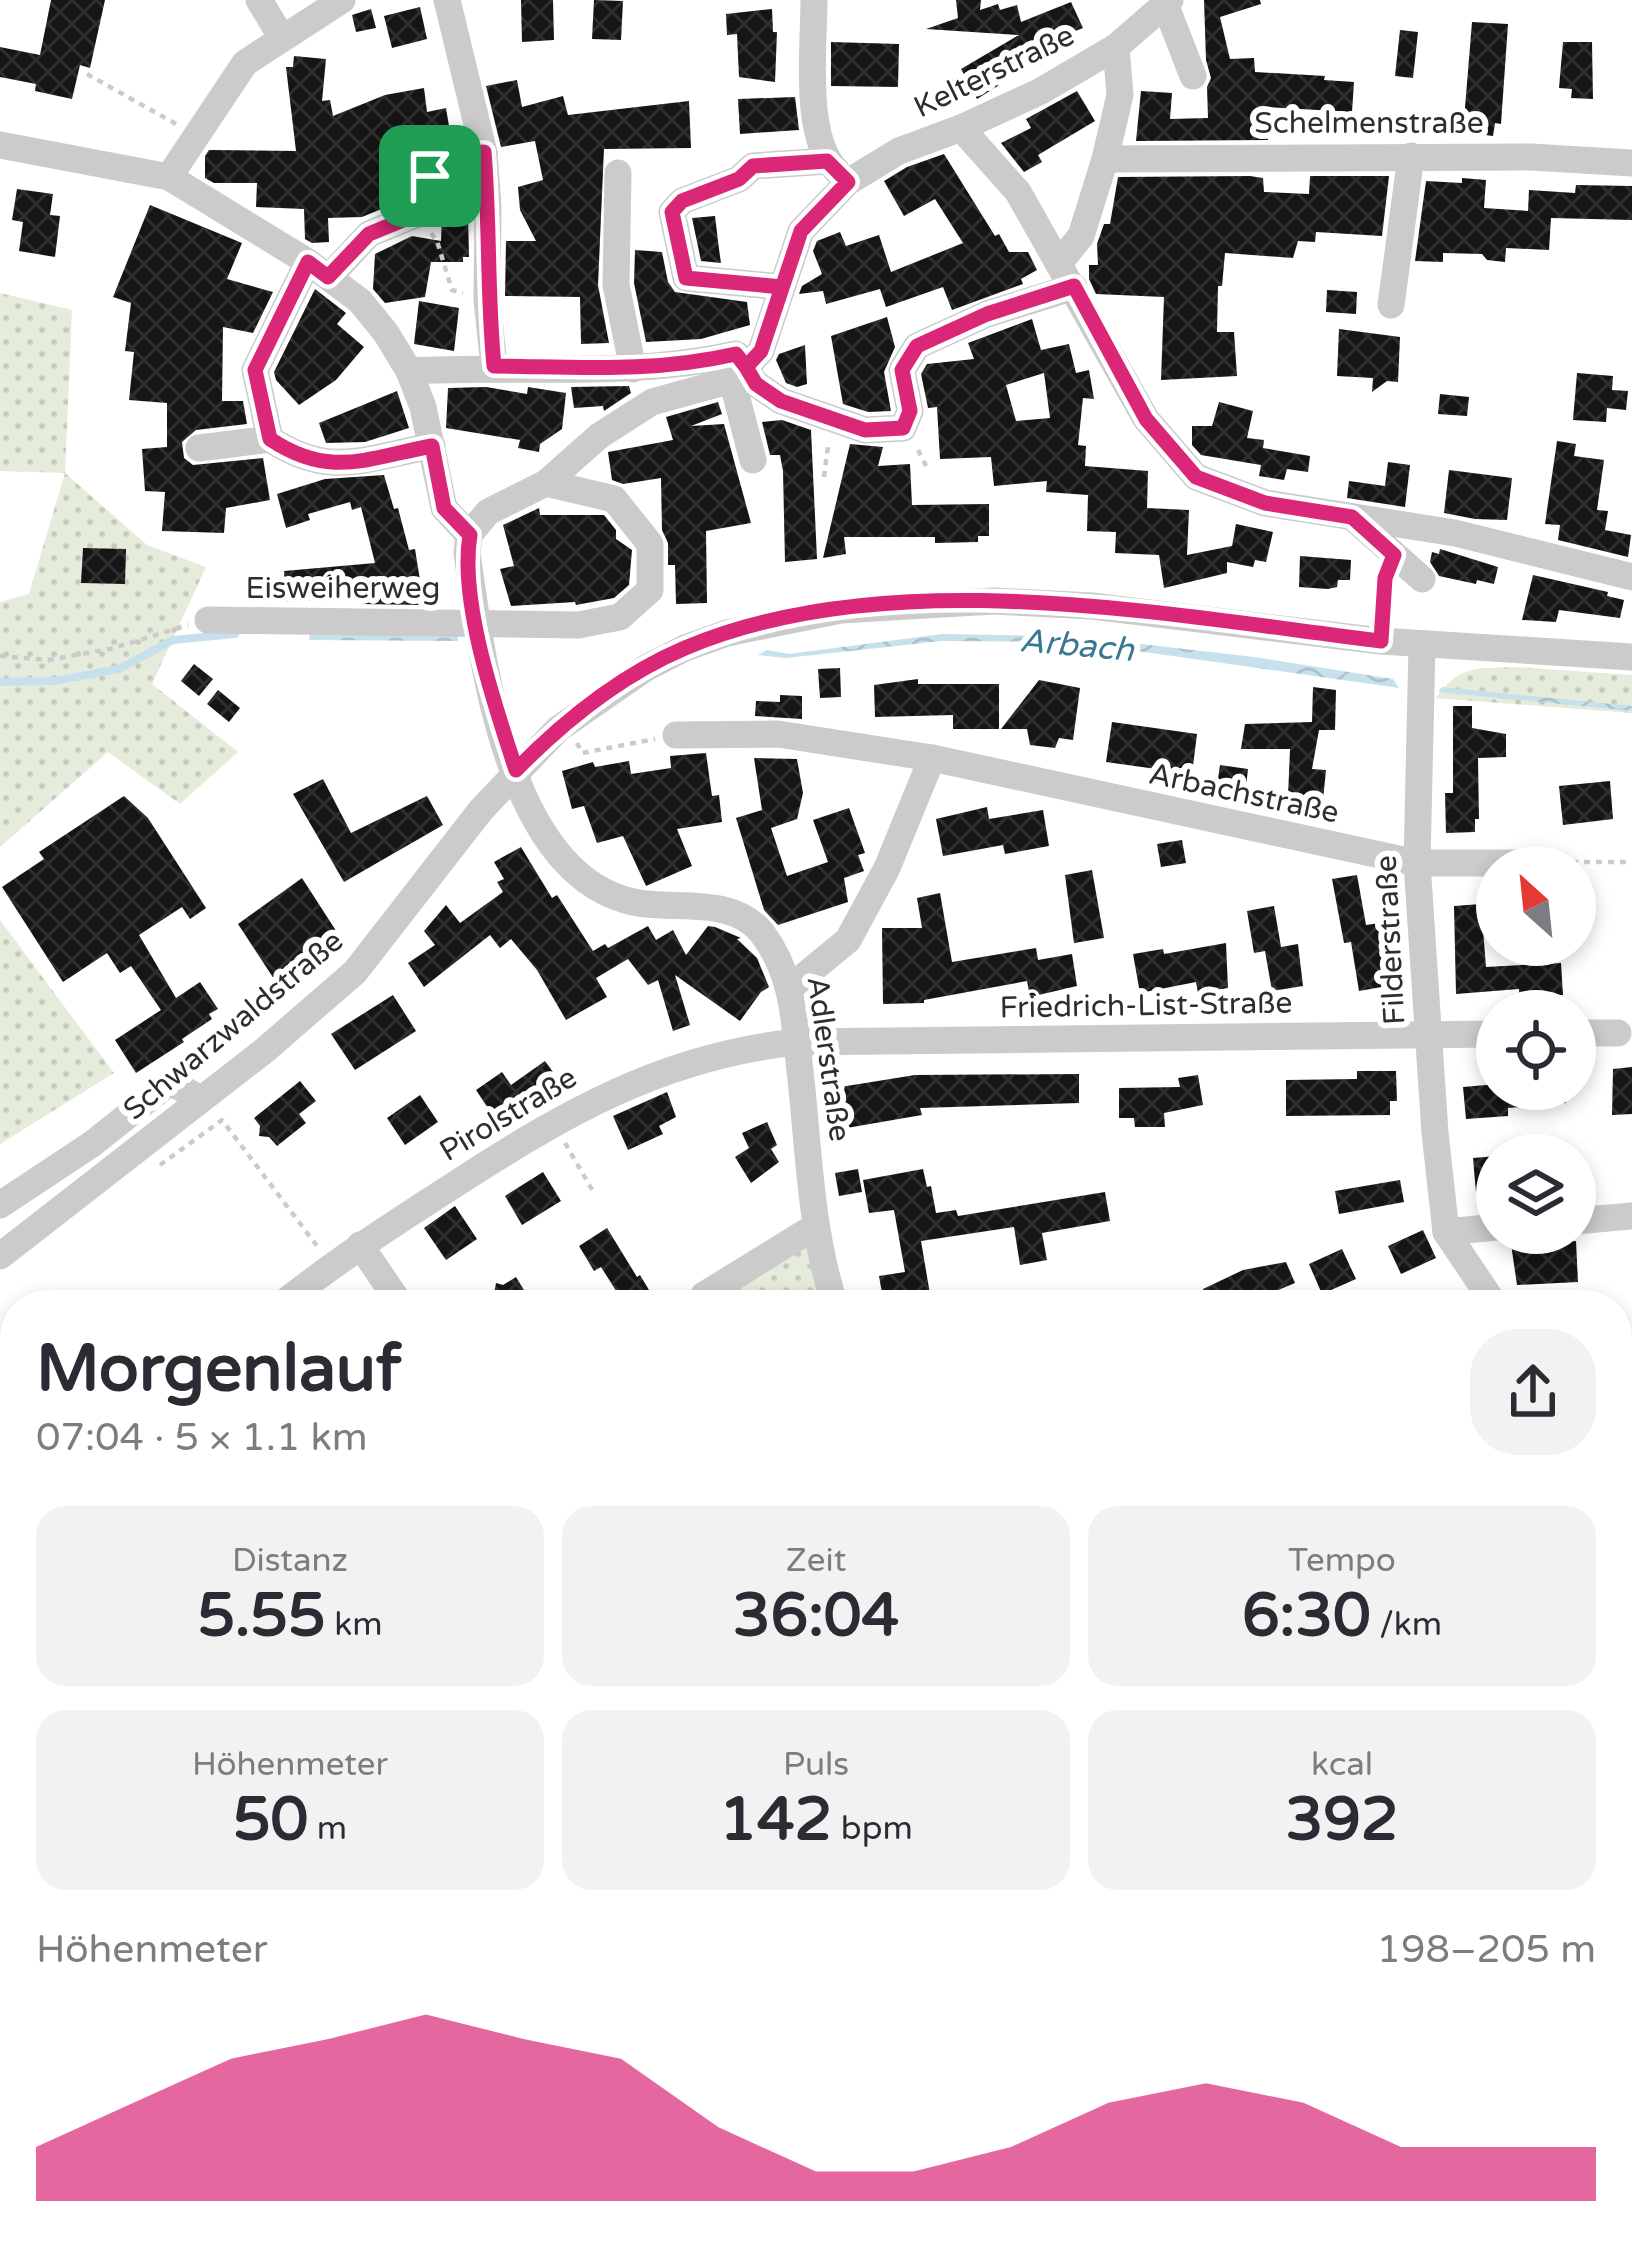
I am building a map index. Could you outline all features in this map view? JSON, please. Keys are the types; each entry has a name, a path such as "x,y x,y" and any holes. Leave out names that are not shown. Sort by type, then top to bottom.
{"street":[{"path":"259,0 283,38"},
{"path":"169,177 245,63 342,0"},
{"path":"447,0 484,152 487,299 494,366"},
{"path":"814,0 815,128 827,161 848,182"},
{"path":"1168,2 1193,76"},
{"name":"Kelterstraße","path":"739,372 761,351 801,231 848,182 899,151 1041,91 1116,46 1168,2"},
{"path":"739,372 781,401 865,430 903,428 910,411 902,370 917,346 1067,274 1105,159 1120,95 1116,46"},
{"path":"962,128 1018,192 1146,419 1196,477 1265,503 1455,533 1632,578"},
{"path":"0,145 169,177 318,269 360,302 409,371 432,446 444,508 470,535"},
{"path":"270,439 255,370 318,269 369,234 415,215 435,158 484,152"},
{"path":"1390,305 1411,156"},
{"name":"Schelmenstraße","path":"1105,159 1411,156 1632,163"},
{"path":"782,287 686,278 672,212 682,201 739,179 753,166 827,161"},
{"path":"618,172 616,285 633,369"},
{"path":"409,371 494,366 633,369 682,366 736,354 753,460"},
{"path":"546,483 614,499 650,544 650,590 620,617 578,625 476,622 467,553 470,535 488,512 546,483 598,436 652,401 721,383 739,372"},
{"path":"200,448 270,439 293,454 328,465 432,446"},
{"path":"1352,517 1422,579"},
{"name":"Schwarzwaldstraße","path":"0,1256 356,972 516,770 567,722 646,668 727,633 841,610 994,601 1092,606 1381,641 1632,657"},
{"name":"Eisweiherweg","path":"208,620 476,622"},
{"name":"Adlerstraße","path":"476,622 491,697 532,819 544,840 580,879 632,902 719,908 758,928 791,987 816,1226 830,1290"},
{"name":"Filderstraße","path":"1422,644 1417,863 1446,1232 1485,1290"},
{"name":"Arbachstraße","path":"676,735 778,734 932,758 1417,863 1476,863"},
{"path":"791,987 848,940 887,868 932,758"},
{"path":"1596,1033 1618,1033"},
{"name":"Friedrich-List-Straße","path":"797,1042 1476,1034"},
{"name":"Pirolstraße","path":"300,1290 360,1245 552,1123 608,1093 753,1046 797,1042"},
{"path":"0,1205 92,1144 170,1082 201,1099"},
{"path":"1596,1219 1632,1216"},
{"path":"712,1290 816,1226"},
{"path":"1446,1232 1476,1229"},
{"path":"360,1245 391,1290"}],"path":[{"path":"87,74 196,136"},
{"path":"415,215 437,241 442,265"},
{"path":"824,477 832,417"},
{"path":"1381,641 1385,578 1394,555"},
{"path":"0,656 48,661 110,649 208,620"},
{"path":"567,722 582,753 633,743"},
{"path":"1596,862 1632,862"},
{"path":"141,1145 161,1166 222,1120 332,1265"},
{"path":"552,1123 594,1193"}],"green space":[{"path":"0,293 72,310 65,473 0,471"},
{"path":"65,473 147,545 206,567 152,684 238,752 180,804 108,752 0,847 0,602 29,594"},
{"path":"1515,667 1632,675 1632,713 1436,698 1461,674"},
{"path":"0,920 114,1073 0,1144"},
{"path":"806,1238 818,1290 729,1290"}],"water":[{"path":"310,632 458,633 458,641 309,640"},
{"path":"942,634 1072,636 1254,657 1393,679 1399,688 1073,642 942,641 786,658 758,655 767,650 789,654"},
{"path":"1442,687 1632,706 1632,711 1438,692"}],"building":[{"path":"51,0 105,0 90,68 80,65 72,99 35,91 36,84 0,77 0,47 40,55"},
{"path":"521,0 553,0 554,40 522,42"},
{"path":"594,0 623,1 621,40 592,39"},
{"path":"956,0 981,0 980,10 1017,5 1021,22 1071,2 1083,28 1033,48 1040,60 977,99 961,69 1019,35 926,29 958,18"},
{"path":"1204,0 1260,0 1261,4 1220,17 1230,59 1254,58 1255,72 1354,82 1352,112 1267,107 1268,140 1136,141 1141,91 1172,93 1170,119 1208,118 1211,78"},
{"path":"420,7 427,39 392,48 384,16"},
{"path":"371,9 376,28 356,32 352,15"},
{"path":"772,9 773,32 777,32 775,82 739,77 737,34 727,35 726,14"},
{"path":"1472,22 1508,24 1501,124 1495,123 1493,136 1463,132"},
{"path":"1400,30 1418,32 1413,78 1395,76"},
{"path":"831,42 899,44 898,87 831,86"},
{"path":"1563,42 1592,42 1593,99 1571,98 1572,89 1559,88"},
{"path":"294,56 326,59 322,101 330,100 333,116 385,95 424,88 427,112 446,108 451,138 432,139 419,150 395,155 396,178 383,178 384,208 362,217 328,218 329,242 305,239 304,209 256,207 257,183 214,183 205,178 209,150 296,151 286,67 293,67"},
{"path":"517,80 522,107 563,96 568,115 689,101 691,148 604,149 598,285 609,343 581,344 580,297 505,296 506,241 536,241 520,210 518,187 543,180 535,141 501,147 486,86"},
{"path":"1077,91 1095,121 1038,155 1042,162 1024,172 1001,143 1031,128 1026,119"},
{"path":"795,97 799,130 740,134 738,99"},
{"path":"944,154 995,236 999,234 1009,252 1028,252 1037,270 1021,279 1023,284 952,310 943,287 886,307 880,289 826,304 823,291 799,294 802,286 822,274 813,251 817,241 840,232 846,246 879,235 891,272 963,243 935,199 904,216 884,181"},
{"path":"467,172 469,257 463,257 463,262 431,262 425,297 385,303 373,289 375,254 412,236 441,241 448,174"},
{"path":"1310,176 1389,176 1382,236 1316,232 1315,242 1298,241 1293,258 1225,253 1222,286 1218,286 1217,332 1234,332 1237,376 1161,380 1164,297 1096,294 1089,279 1089,265 1098,265 1097,244 1104,224 1110,224 1118,177 1263,178 1264,192 1309,194"},
{"path":"1462,178 1486,180 1484,208 1528,211 1529,190 1575,193 1576,185 1632,186 1632,220 1551,218 1549,250 1506,248 1505,262 1487,260 1482,254 1443,253 1443,262 1415,261 1426,181 1462,183"},
{"path":"17,189 53,194 50,215 60,216 55,257 19,251 23,222 12,220"},
{"path":"150,205 242,243 227,279 273,292 253,333 223,327 222,401 243,401 247,424 196,430 182,442 184,458 193,465 263,458 270,500 226,508 224,533 162,531 165,492 145,491 142,449 167,447 167,403 129,400 134,352 125,351 131,303 113,297"},
{"path":"715,216 721,263 701,261 692,218"},
{"path":"635,250 662,252 675,292 747,302 750,325 701,339 646,342 634,283"},
{"path":"315,289 346,313 337,324 364,347 336,380 299,405 274,372"},
{"path":"1327,290 1357,292 1356,314 1326,312"},
{"path":"419,301 459,308 454,351 414,344"},
{"path":"887,317 895,347 884,372 891,411 868,412 843,404 831,336"},
{"path":"1032,319 1041,350 1069,344 1076,373 1089,370 1094,399 1083,398 1078,445 1086,446 1085,466 1148,471 1147,508 1189,510 1187,555 1232,546 1236,524 1273,532 1266,562 1255,560 1253,567 1227,562 1227,573 1164,588 1159,555 1115,553 1116,532 1087,531 1088,495 1046,492 1047,481 994,486 991,457 940,459 937,407 928,408 921,374 927,364 974,359 968,343","holes":["1044,373 1050,418 1016,421 1006,385"]},
{"path":"1339,329 1400,337 1398,382 1387,381 1372,392 1373,378 1337,376"},
{"path":"805,345 807,384 797,387 786,383 776,360 779,354"},
{"path":"1577,373 1613,376 1612,390 1628,391 1626,410 1607,408 1606,422 1573,420"},
{"path":"629,386 631,393 604,411 603,406 574,408 571,387"},
{"path":"486,387 527,394 528,387 566,393 562,429 540,444 539,452 518,448 520,440 446,428 448,388"},
{"path":"397,391 409,428 365,442 326,443 319,423"},
{"path":"1440,394 1469,397 1467,416 1438,414"},
{"path":"718,402 722,414 691,426 724,424 751,523 706,531 707,603 676,604 675,565 668,565 668,543 662,530 661,478 623,484 612,480 608,452 673,440 666,417"},
{"path":"1219,402 1253,411 1247,438 1264,440 1263,448 1310,456 1308,472 1287,469 1284,480 1259,476 1261,465 1201,455 1192,445 1192,426 1212,426"},
{"path":"782,420 811,430 817,559 785,562 783,471 780,455 770,455 762,422"},
{"path":"1557,441 1576,444 1574,456 1604,460 1597,510 1608,511 1605,530 1631,535 1628,557 1558,540 1560,525 1545,524"},
{"path":"850,444 883,447 878,466 910,464 912,505 989,504 989,536 978,536 978,542 935,543 935,537 844,537 846,554 823,558"},
{"path":"1388,462 1410,465 1405,507 1347,498 1349,481 1385,486"},
{"path":"1449,470 1512,478 1507,520 1444,513"},
{"path":"384,475 409,550 415,549 424,605 360,604 360,598 286,602 284,571 375,563 361,507 352,510 350,502 308,514 310,520 286,528 277,494 325,479"},
{"path":"539,508 540,515 604,515 616,530 616,539 632,550 629,585 614,598 576,605 511,606 500,569 514,566 503,525"},
{"path":"83,548 126,549 125,584 81,583"},
{"path":"1440,549 1498,567 1494,584 1439,576 1430,562 1432,552 1439,554"},
{"path":"1300,556 1351,560 1350,580 1338,580 1337,587 1328,589 1299,587"},
{"path":"1533,575 1608,592 1607,596 1624,600 1620,618 1559,610 1556,622 1522,620"},
{"path":"194,664 213,679 199,696 181,681"},
{"path":"840,668 841,697 820,698 818,669"},
{"path":"918,679 918,684 999,684 999,729 953,729 953,715 875,717 874,685"},
{"path":"1039,680 1080,688 1073,740 1059,738 1055,748 1030,745 1027,729 1001,729"},
{"path":"1313,687 1336,690 1335,730 1319,730 1312,769 1326,770 1323,800 1288,796 1290,749 1241,749 1245,724 1312,722"},
{"path":"218,690 240,708 229,722 207,704"},
{"path":"780,695 802,696 802,719 755,716 756,701 780,702"},
{"path":"1453,706 1472,706 1472,728 1506,734 1506,757 1478,758 1475,832 1446,833 1445,793 1453,793"},
{"path":"1112,722 1197,734 1192,774 1106,762"},
{"path":"706,753 712,796 719,795 722,822 677,829 692,866 646,886 623,836 597,843 584,806 572,809 562,771 593,762 595,767 629,761 631,774 671,768 670,756"},
{"path":"754,758 797,759 803,793 797,819 771,828 787,876 828,862 813,820 849,808 865,853 858,855 864,871 844,878 848,902 778,925 764,910 736,818 762,810"},
{"path":"1220,765 1248,769 1245,795 1216,792"},
{"path":"323,779 351,833 427,796 443,825 344,882 293,794"},
{"path":"1610,781 1613,819 1563,825 1559,786"},
{"path":"124,796 148,818 206,908 190,919 182,907 139,935 176,998 200,982 218,1009 184,1042 136,1073 115,1040 161,1010 131,966 120,973 107,953 63,982 2,887 44,859 39,852"},
{"path":"987,807 989,819 1043,810 1049,846 1005,854 1003,845 943,856 936,819"},
{"path":"1182,840 1186,863 1161,867 1157,844"},
{"path":"521,847 593,951 648,926 656,940 673,930 686,955 708,926 715,927 741,938 737,939 757,958 769,987 740,1021 675,975 690,1025 673,1031 658,980 648,985 628,959 596,978 607,997 566,1020 537,970 511,939 500,948 490,935 424,987 408,963 435,945 424,931 446,905 460,923 503,892 497,882 504,879 494,862"},
{"path":"1092,870 1104,938 1074,943 1065,875"},
{"path":"1357,875 1366,925 1380,923 1393,985 1359,991 1351,942 1344,943 1332,879"},
{"path":"302,878 342,940 276,982 238,924"},
{"path":"940,893 952,962 1036,948 1038,960 1072,954 1077,986 1030,997 1027,981 924,1003 883,1004 882,928 922,928 917,898"},
{"path":"1476,904 1476,966 1561,966 1563,990 1456,994 1454,906"},
{"path":"1274,906 1281,947 1298,944 1303,986 1272,991 1265,951 1254,953 1247,911"},
{"path":"1226,943 1228,988 1198,993 1196,982 1140,993 1133,954 1163,949 1164,954"},
{"path":"393,995 416,1031 355,1070 331,1034"},
{"path":"545,1061 558,1079 494,1117 476,1090 502,1072 511,1085"},
{"path":"1632,1067 1632,1114 1612,1115 1613,1069"},
{"path":"1357,1071 1396,1071 1397,1101 1390,1101 1390,1115 1286,1116 1286,1080 1357,1079"},
{"path":"1079,1074 1079,1103 920,1108 922,1115 835,1130 828,1089 915,1075"},
{"path":"1198,1075 1203,1105 1164,1113 1165,1127 1135,1127 1134,1118 1119,1118 1119,1088 1180,1087 1178,1078"},
{"path":"300,1081 316,1101 299,1114 306,1123 277,1146 269,1137 259,1136 260,1126 254,1118"},
{"path":"1476,1086 1476,1110 1508,1110 1508,1116 1466,1119 1463,1087"},
{"path":"667,1092 676,1117 659,1126 663,1134 628,1150 613,1116"},
{"path":"420,1095 438,1122 405,1145 387,1118"},
{"path":"767,1122 777,1145 771,1149 779,1162 751,1183 735,1157 749,1148 742,1133"},
{"path":"858,1169 862,1192 839,1196 835,1173"},
{"path":"923,1169 936,1213 956,1210 958,1216 1105,1192 1110,1221 1042,1233 1047,1260 1020,1265 1014,1227 921,1241 929,1290 881,1290 879,1276 905,1272 894,1210 869,1213 863,1180"},
{"path":"543,1172 561,1201 522,1225 505,1196"},
{"path":"1400,1180 1404,1202 1339,1214 1335,1191"},
{"path":"455,1206 477,1239 446,1260 424,1228"},
{"path":"607,1228 649,1290 616,1290 601,1267 594,1271 579,1246"},
{"path":"1423,1230 1436,1258 1401,1274 1388,1246"},
{"path":"1342,1249 1356,1279 1320,1290 1309,1264"},
{"path":"1512,1254 1577,1254 1578,1282 1517,1285"},
{"path":"1286,1262 1295,1283 1278,1290 1203,1290 1243,1270"},
{"path":"516,1277 524,1290 495,1290 496,1283 503,1285"}],"waterway":[{"name":"Arbach","path":"0,682 53,681 119,669 173,640 235,634"}],"route":[{"path":"430,176 415,215 369,234 328,277 308,262 255,370 270,439 293,454 328,465 432,446 444,508 470,535 467,553 476,622 491,697 516,770 567,722 608,692 685,648 727,633 841,610 941,601 1092,606 1381,641 1385,578 1394,555 1352,517 1265,503 1196,477 1146,419 1074,286 987,314 917,346 902,370 910,411 903,428 865,430 781,401 756,384 746,367 761,351 782,287 686,278 672,212 682,201 739,179 753,166 827,161 848,182 801,231 761,351 746,367 736,354 682,366 633,369 494,366 487,299 484,152 435,158 430,176"}]}
